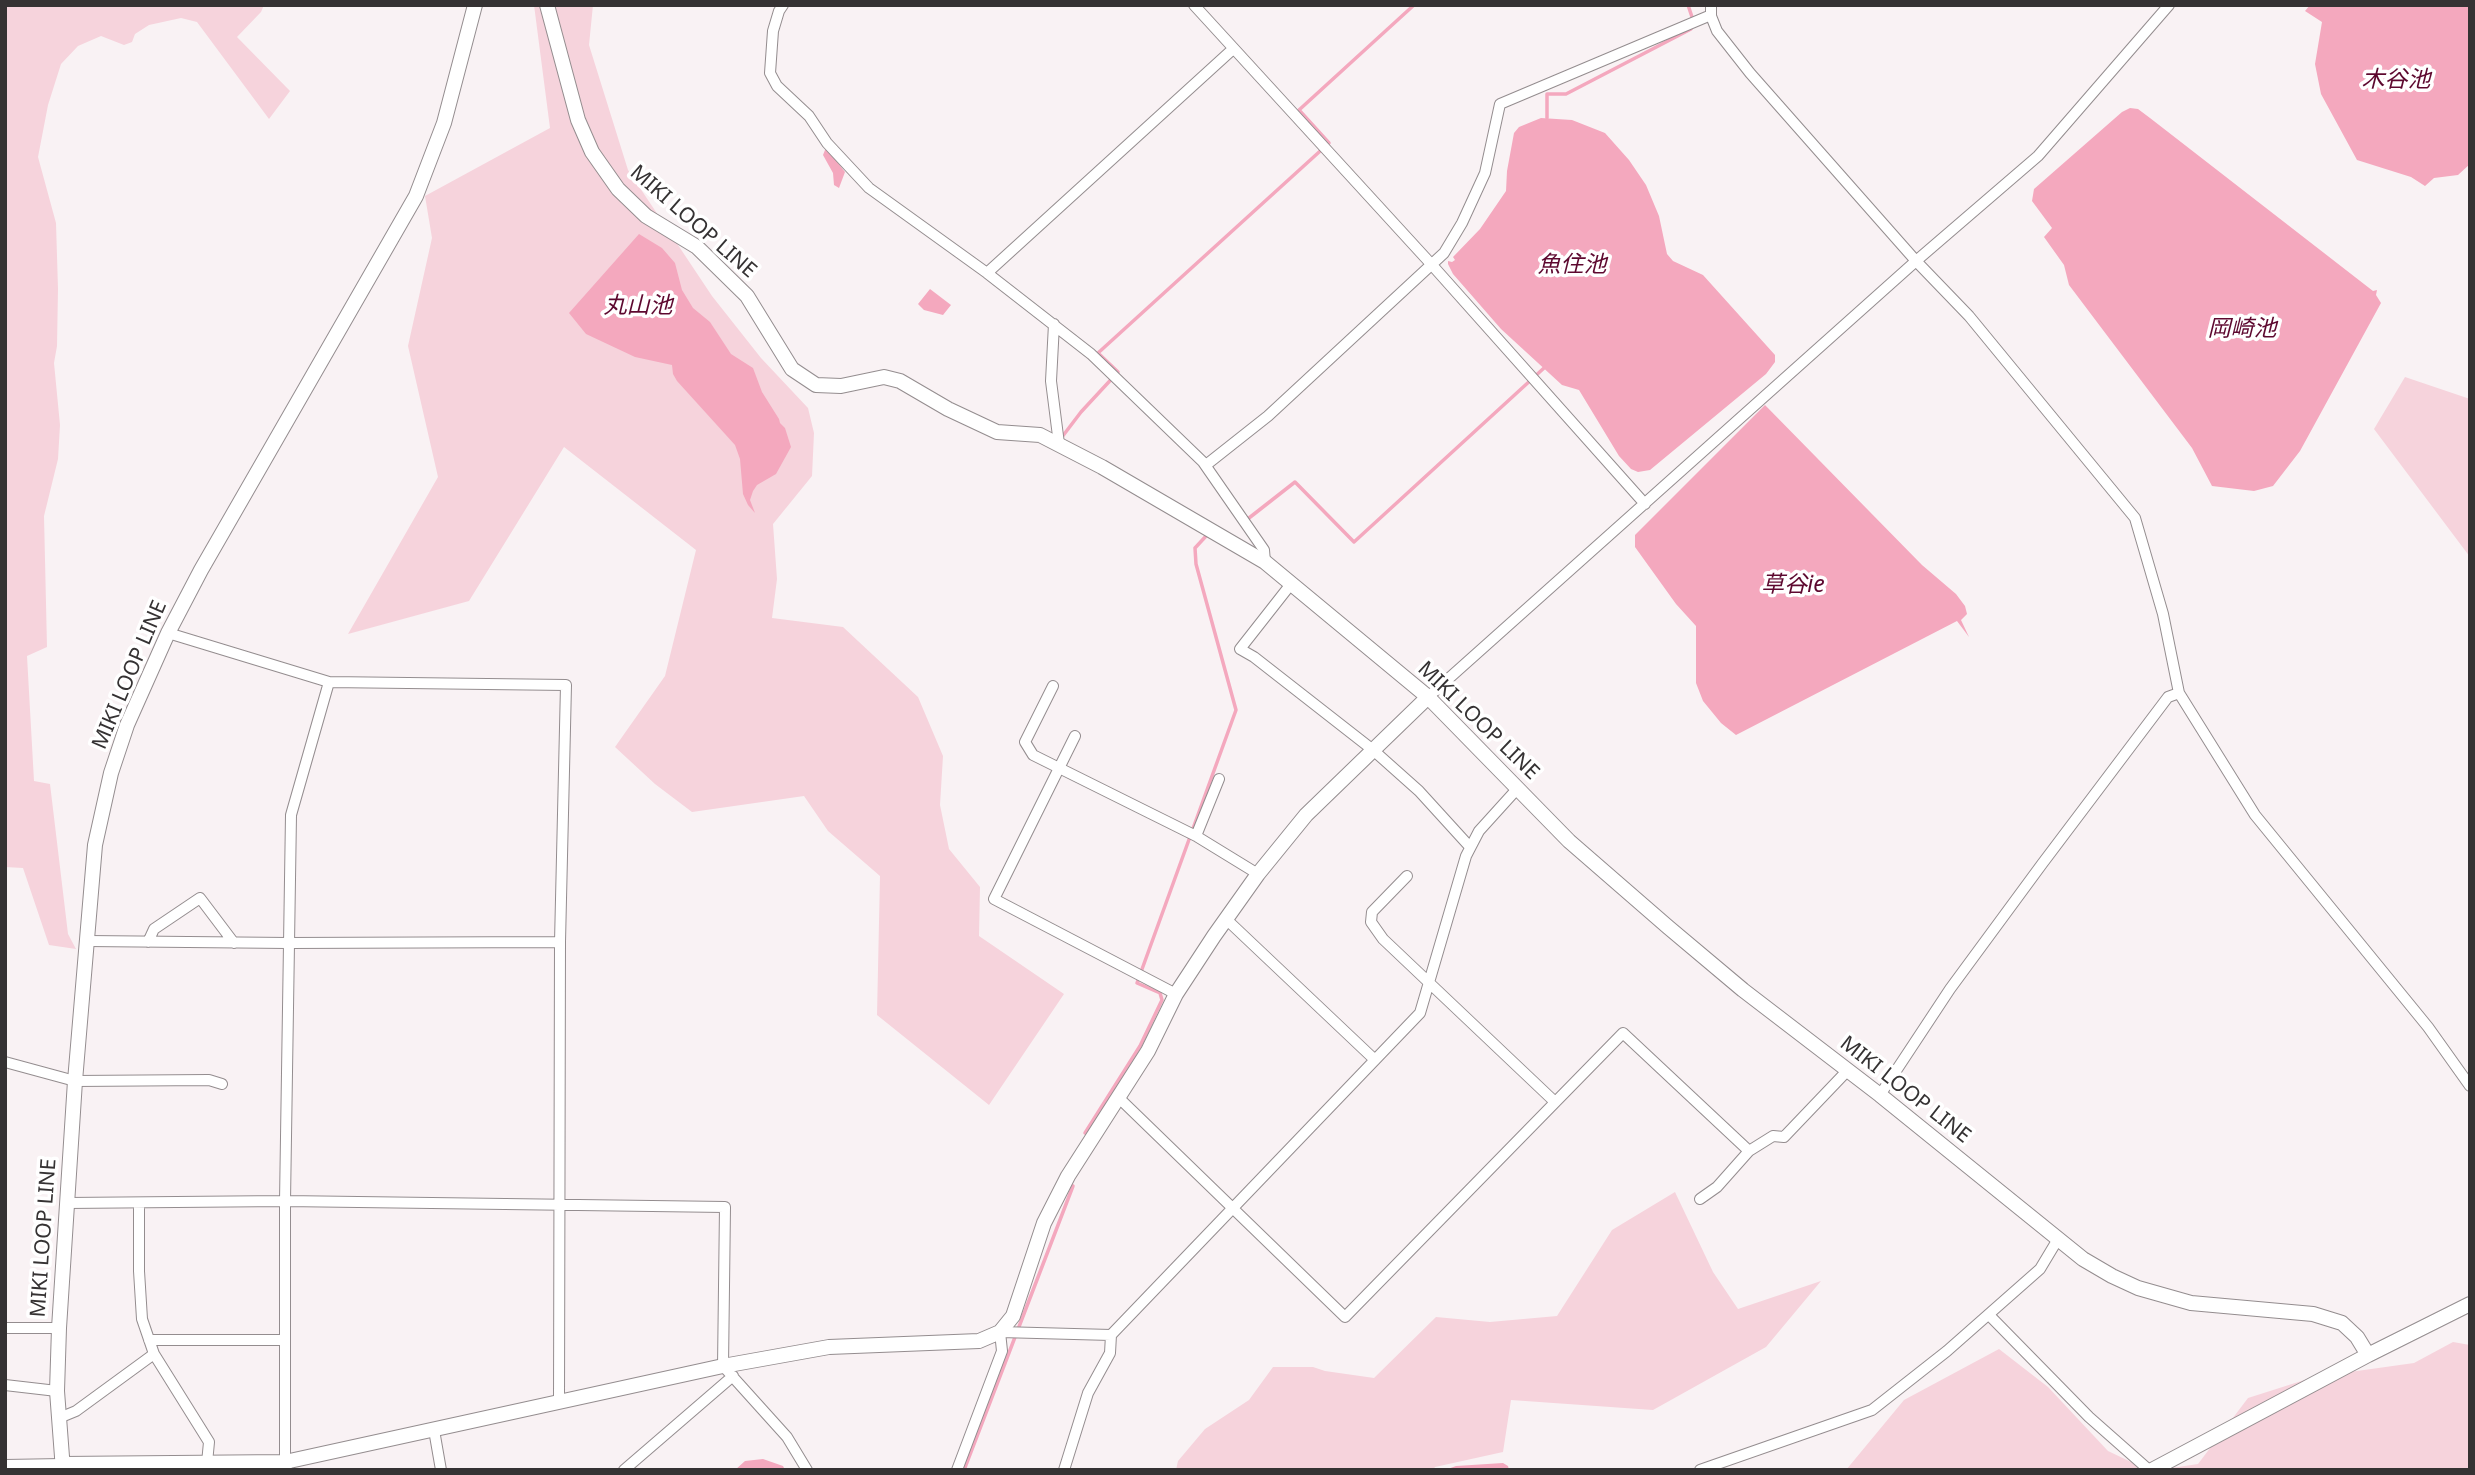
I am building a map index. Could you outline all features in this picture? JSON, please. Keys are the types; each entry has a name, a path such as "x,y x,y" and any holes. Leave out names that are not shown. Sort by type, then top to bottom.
{"main road":[{"name":"MIKI LOOP LINE","path":"62,1467 57,1391 59,1328 91,883 101,810 127,725 168,633 228,523 416,196 444,123 475,5"},
{"name":"MIKI LOOP LINE","path":"547,5 578,120 598,161 618,189 646,216 696,247 747,296 792,369 816,385 841,386 884,377 900,381 948,409 997,432 1040,435 1102,467 1265,562 1428,697 1569,841 1668,927 2058,1240 2102,1270 2138,1288 2191,1303 2313,1314 2342,1323 2357,1337 2368,1355"},
{"path":"62,1467 207,1463 286,1466 559,1402 728,1371 829,1347 979,1341 1000,1332 1013,1316 1044,1223 1068,1176 1148,1051 1176,994 1226,919 1306,814 1428,697"},
{"path":"2150,1470 2368,1355 2468,1310"}],"street":[{"path":"783,5 773,31 770,73 777,86 809,116 827,143 869,188 987,273 1091,354 1206,465 1264,550 1265,562"},
{"path":"1194,5 1432,265 1644,504"},
{"path":"1428,697 1916,261 2038,156 2169,5"},
{"path":"1206,465 1268,416 1444,253 1462,223 1485,173 1500,104 1711,10 1717,31 1750,73 1916,261 1969,316 2135,518 2163,614 2179,692 2255,815 2428,1027 2470,1086"},
{"path":"987,273 1233,49"},
{"path":"1054,324 1051,382 1059,444"},
{"path":"1291,584 1240,649 1373,750 1419,790 1470,847"},
{"path":"168,633 329,682 566,685 560,942 559,1402"},
{"path":"286,1466 285,1201 291,815 329,682"},
{"path":"1053,686 1024,742 1033,755 1196,836 1258,874"},
{"path":"1880,1095 1950,989 2042,864 2168,697 2179,692"},
{"path":"1075,736 994,899 1176,994"},
{"path":"1196,836 1219,779"},
{"path":"1064,1470 1088,1393 1110,1353 1111,1335 1420,1013 1470,847 1479,831 1517,789"},
{"path":"1407,876 1372,912 1371,922 1384,939 1555,1102"},
{"path":"148,942 154,929 200,898 234,943"},
{"path":"1226,919 1375,1060"},
{"path":"88,941 560,942"},
{"path":"1119,1098 1345,1317 1623,1033 1749,1151"},
{"path":"5,1062 75,1081 209,1080 222,1084"},
{"path":"1700,1199 1717,1187 1749,1151 1773,1136 1784,1137 1848,1070"},
{"path":"67,1203 285,1201 724,1207 728,1371 786,1437 807,1470"},
{"path":"139,1204 142,1319 154,1354 209,1442 207,1463"},
{"path":"1700,1470 1872,1409 1900,1390 2040,1269 2058,1240"},
{"path":"1989,1315 2089,1417 2150,1470"},
{"path":"5,1328 59,1328"},
{"path":"957,1470 1002,1351 1000,1332 1111,1335"},
{"path":"149,1340 285,1340"},
{"path":"59,1418 76,1411 154,1354"},
{"path":"624,1470 728,1371"},
{"path":"5,1385 57,1391"},
{"path":"435,1430 441,1470"},
{"path":"5,1465 62,1467"}],"shaded area":[{"path":"5,5 264,5 261,12 237,37 290,91 269,119 197,22 181,18 149,25 135,34 132,42 124,45 101,36 78,46 61,64 48,105 38,157 56,223 58,289 54,363 60,425 58,459 44,516 47,647 27,656 34,781 50,784 68,934 76,949 49,945 23,868 5,867"},
{"path":"534,5 593,5 589,45 628,170 712,296 761,358 808,408 814,433 812,476 773,524 777,579 772,618 843,627 918,697 943,756 940,805 949,849 980,887 979,936 1064,994 989,1105 877,1015 880,876 828,831 804,796 692,812 655,784 615,747 665,676 696,550 564,447 469,601 348,634 438,477 408,346 432,238 425,196 550,128"},
{"path":"2405,377 2470,399 2470,557 2374,429"},
{"path":"1675,1192 1713,1272 1738,1309 1821,1281 1766,1347 1653,1410 1511,1400 1503,1452 1435,1467 1433,1470 1176,1470 1178,1461 1205,1429 1249,1400 1273,1367 1313,1367 1374,1378 1436,1317 1490,1322 1557,1316 1612,1230"},
{"path":"2453,1342 2470,1345 2470,1470 2158,1470 2198,1464 2248,1398 2314,1377 2414,1363"},
{"path":"1999,1349 2048,1387 2108,1451 2148,1470 1846,1470 1904,1400"}],"water":[{"name":"木谷池","path":"2310,5 2470,5 2470,164 2458,175 2434,178 2425,186 2411,177 2357,160 2321,94 2315,64 2322,22 2305,11"},
{"name":"岡崎池","path":"2130,108 2138,109 2373,291 2377,290 2376,295 2381,303 2300,451 2273,486 2254,491 2212,486 2192,448 2069,285 2064,265 2044,237 2052,228 2032,201 2034,189 2122,112"},
{"name":"魚住池","path":"1541,118 1572,120 1605,133 1629,160 1646,185 1659,216 1667,254 1673,261 1703,275 1775,355 1775,362 1766,374 1650,470 1638,472 1631,469 1619,456 1579,390 1562,385 1501,329 1453,274 1448,264 1448,261 1455,260 1453,257 1480,229 1506,191 1514,133 1519,127"},
{"path":"825,150 828,150 845,172 839,188 834,185 833,173 823,155"},
{"name":"丸山池","path":"639,234 662,248 675,263 682,290 693,308 710,322 731,354 753,368 762,392 785,428 791,447 776,474 757,485 753,491 750,500 755,513 743,494 740,459 735,445 677,381 672,365 635,357 586,334 569,313"},
{"path":"930,289 951,305 943,315 924,310 918,304"},
{"name":"草谷ie","path":"1765,405 1922,565 1956,594 1965,606 1967,614 1961,620 1969,637 1957,621 1736,735 1721,723 1703,701 1696,683 1696,626 1676,604 1635,547 1635,535"},
{"path":"763,1459 783,1466 785,1470 735,1470 745,1461"},
{"path":"1503,1463 1509,1470 1445,1470 1456,1466"}],"waterway":[{"path":"1062,437 1118,372 1098,353 1329,143 1299,110 1414,5"},
{"path":"1688,5 1693,20"},
{"path":"1547,118 1547,94 1566,94 1691,29"},
{"path":"1249,518 1295,482 1354,542 1544,368"},
{"path":"1085,1133 1140,1046 1162,1000 1160,993 1137,983 1236,710 1196,564 1195,548 1207,535"},
{"path":"964,1470 1073,1186"}]}
